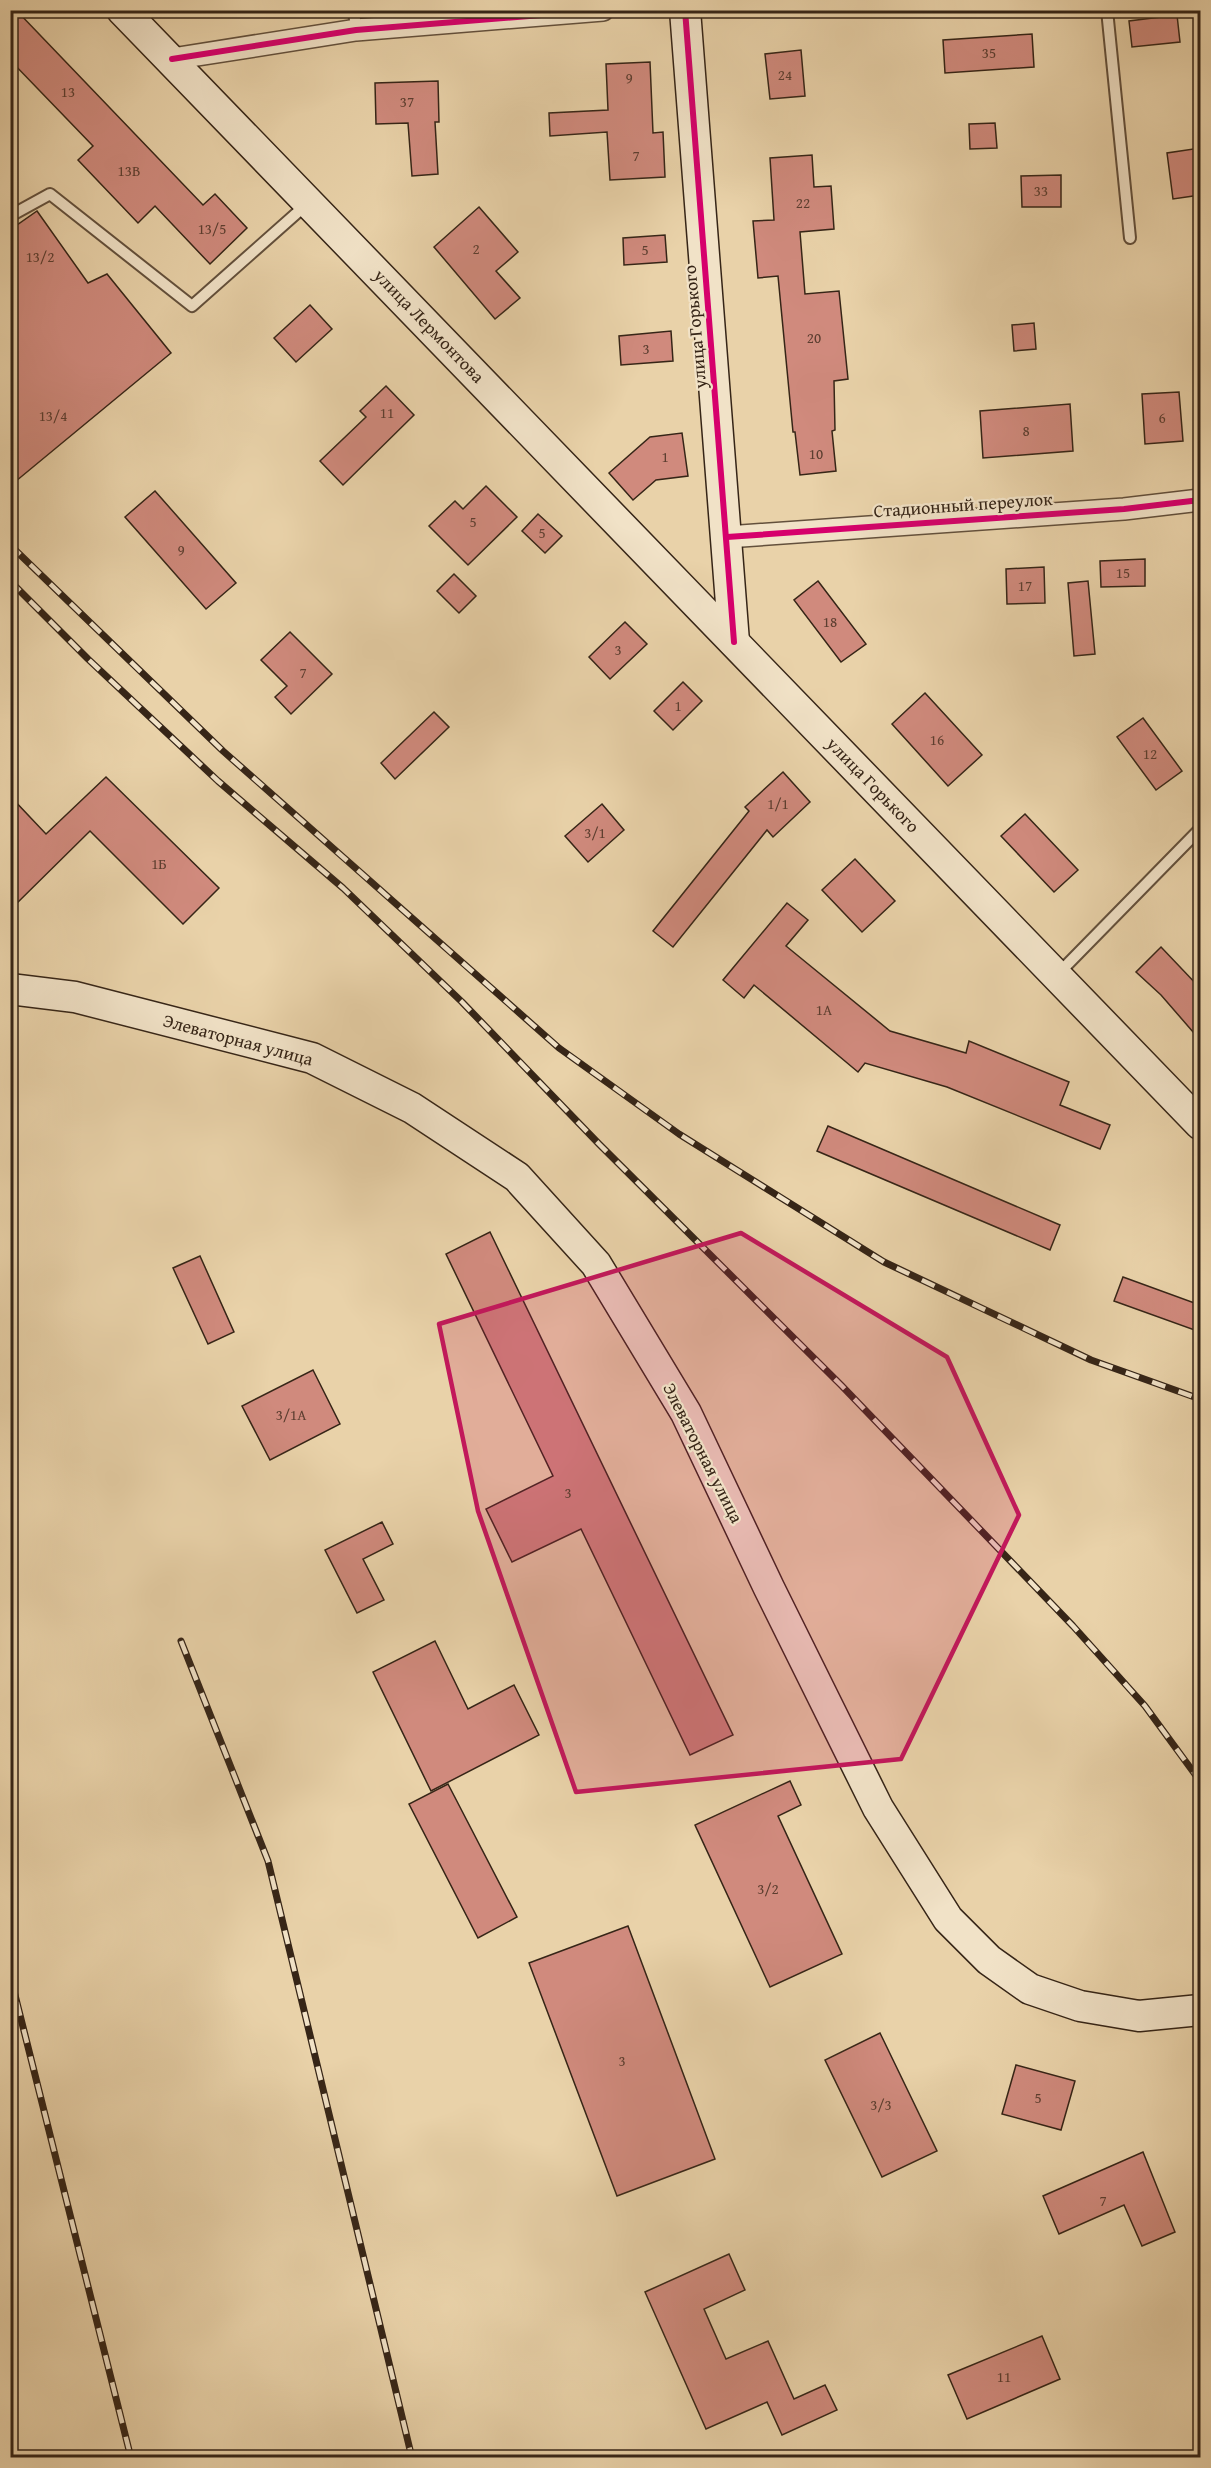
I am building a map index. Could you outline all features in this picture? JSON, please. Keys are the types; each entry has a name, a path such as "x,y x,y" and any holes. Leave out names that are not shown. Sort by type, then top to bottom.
{"main road":[{"name":"улица Лермонтова","path":"122,10 734,642"},
{"name":"улица Горького","path":"685,10 734,642 1200,1124"},
{"name":"Элеваторная улица","path":"10,988 75,997 312,1058 412,1108 517,1177 596,1264 686,1413 769,1588 878,1808 948,1919 989,1960 1030,1989 1080,2006 1139,2016 1200,2010"}],"street":[{"path":"172,60 355,20 603,10"},
{"name":"Стадионный переулок","path":"726,537 1124,509 1200,500"}],"lane":[{"path":"1107,10 1130,238"},
{"path":"10,216 50,194 192,306 309,202"},
{"path":"1057,975 1200,829"}],"highlighted area":[{"path":"741,1233 947,1357 1019,1515 901,1759 576,1792 478,1511 439,1324"}],"building":[{"path":"10,10 16,10 203,205 215,194 247,228 210,264 155,206 138,223 78,160 93,146 10,60"},
{"path":"1177,15 1180,42 1132,47 1129,21"},
{"path":"1032,34 1034,67 945,73 943,40"},
{"path":"801,50 805,96 770,99 765,54"},
{"path":"650,62 653,133 663,132 665,177 610,180 607,132 550,136 549,113 608,110 606,64"},
{"path":"438,81 439,122 435,122 438,174 412,176 408,123 376,124 375,83"},
{"path":"995,123 997,148 970,149 969,124"},
{"path":"1200,148 1200,195 1173,199 1167,153"},
{"path":"812,155 814,187 831,186 834,229 800,232 805,294 839,291 848,379 834,381 835,430 832,431 836,471 800,475 795,432 793,432 778,276 758,278 753,221 774,220 770,158"},
{"path":"1061,175 1061,207 1022,207 1021,176"},
{"path":"479,207 518,252 496,271 520,298 495,319 434,247"},
{"path":"37,211 88,283 107,274 171,353 10,486 10,230"},
{"path":"665,235 667,262 624,265 623,238"},
{"path":"310,305 332,329 296,362 274,338"},
{"path":"1034,323 1036,349 1014,351 1012,325"},
{"path":"671,331 673,361 621,365 619,336"},
{"path":"386,386 414,415 343,485 320,461 366,417 360,411"},
{"path":"1179,392 1183,441 1145,444 1142,394"},
{"path":"1070,404 1073,451 983,458 980,411"},
{"path":"682,433 688,476 656,480 633,500 609,473 650,437"},
{"path":"486,486 517,517 468,565 429,526 455,501 463,509"},
{"path":"155,491 236,583 206,609 125,517"},
{"path":"538,514 562,536 545,553 522,531"},
{"path":"1145,559 1145,586 1101,587 1100,561"},
{"path":"1044,567 1045,603 1007,604 1006,569"},
{"path":"454,574 476,596 459,613 437,591"},
{"path":"818,581 866,644 841,662 794,600"},
{"path":"1088,581 1095,654 1074,656 1068,583"},
{"path":"625,622 647,644 610,679 589,657"},
{"path":"290,632 332,674 291,714 275,697 287,686 261,660"},
{"path":"683,682 702,701 673,730 654,711"},
{"path":"925,693 982,755 948,786 892,724"},
{"path":"434,712 449,727 395,779 381,763"},
{"path":"1143,718 1182,771 1156,790 1117,737"},
{"path":"783,772 810,802 773,837 767,830 673,947 653,931 749,811 745,807"},
{"path":"106,777 219,888 183,924 90,831 10,910 10,796 46,834"},
{"path":"602,804 624,830 588,862 565,836"},
{"path":"1025,814 1078,870 1054,892 1001,836"},
{"path":"855,859 895,901 862,932 822,890"},
{"path":"787,903 808,920 786,946 890,1031 966,1053 969,1041 1069,1082 1060,1105 1110,1125 1100,1149 947,1087 865,1063 858,1072 754,985 744,998 723,980"},
{"path":"1161,947 1200,988 1200,1040 1161,995 1136,972"},
{"path":"828,1126 1060,1225 1050,1250 817,1151"},
{"path":"490,1232 733,1735 690,1755 581,1529 512,1562 486,1509 553,1476 446,1254"},
{"path":"200,1256 234,1332 208,1344 173,1268"},
{"path":"1123,1277 1200,1305 1200,1332 1114,1301"},
{"path":"313,1370 340,1424 270,1460 242,1406"},
{"path":"382,1522 393,1544 363,1559 384,1600 357,1613 325,1550"},
{"path":"435,1641 468,1709 514,1685 539,1735 431,1791 373,1672"},
{"path":"790,1781 801,1805 778,1816 842,1954 770,1987 695,1825"},
{"path":"448,1784 517,1917 478,1938 409,1804"},
{"path":"628,1926 715,2159 617,2196 529,1963"},
{"path":"880,2033 937,2151 882,2177 825,2060"},
{"path":"1016,2065 1075,2081 1061,2130 1002,2114"},
{"path":"1143,2152 1175,2232 1142,2246 1124,2205 1059,2234 1043,2196"},
{"path":"729,2254 745,2290 704,2309 726,2359 768,2341 794,2399 825,2385 837,2410 782,2435 767,2402 706,2429 645,2292"},
{"path":"1042,2336 1060,2379 967,2419 948,2375"}],"railway":[{"path":"10,545 223,751 559,1048 679,1134 884,1262 1091,1360 1200,1399"},
{"path":"10,581 88,659 218,781 343,888 462,1002 599,1144 841,1385 1073,1626 1145,1706 1200,1781"},
{"path":"181,1641 268,1861 412,2458"},
{"path":"10,1975 131,2458"}],"cycle path":[{"path":"172,59 356,30 603,10"},
{"path":"685,10 734,642"},
{"path":"727,537 1124,509 1200,500"}]}
